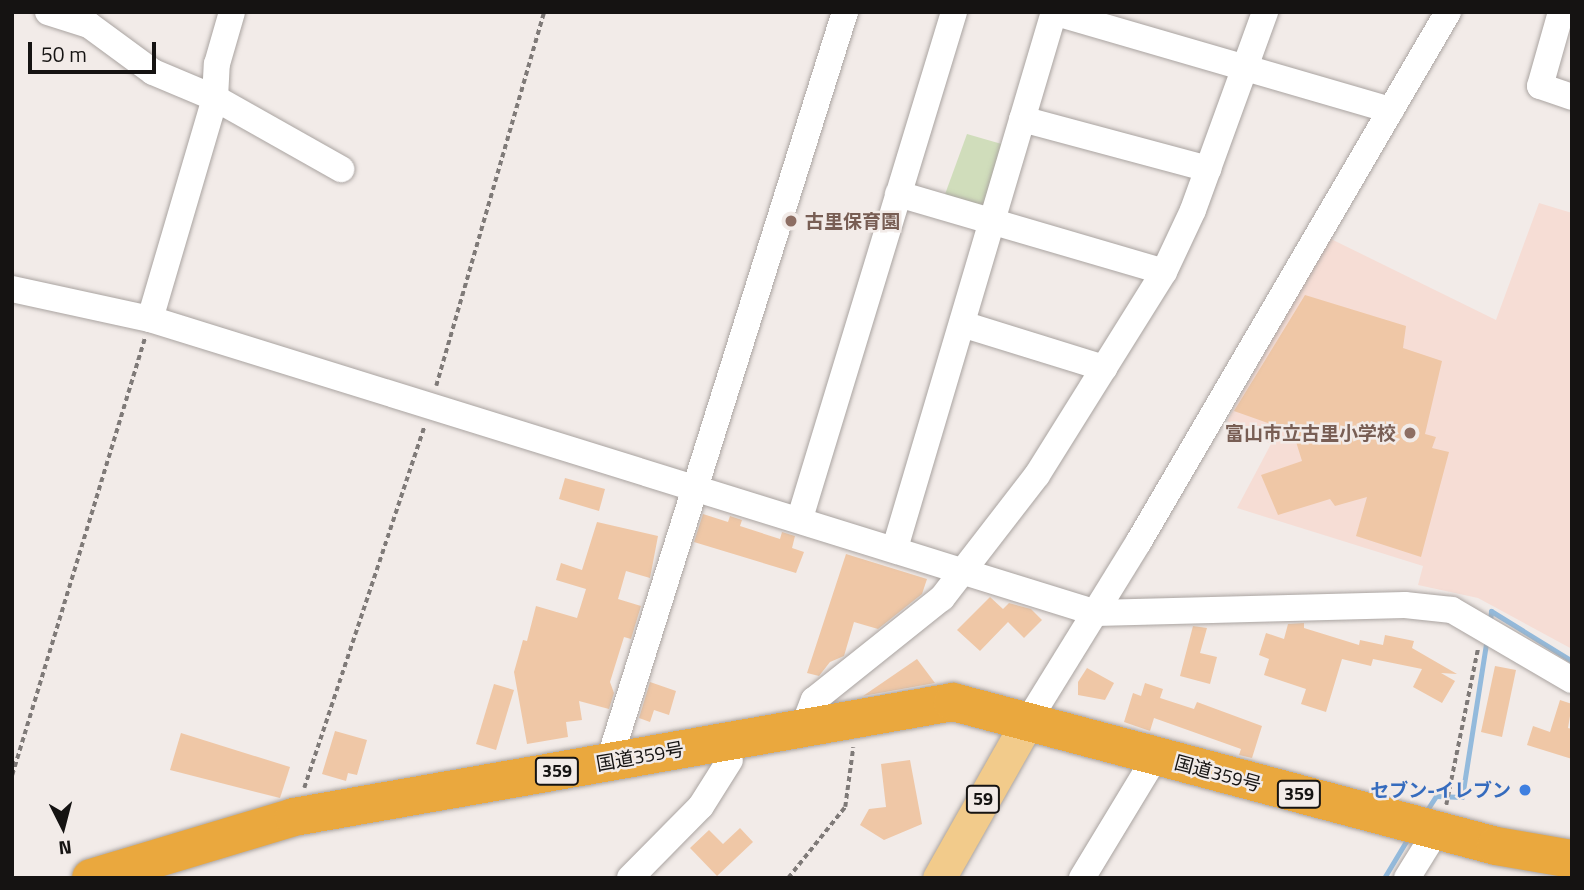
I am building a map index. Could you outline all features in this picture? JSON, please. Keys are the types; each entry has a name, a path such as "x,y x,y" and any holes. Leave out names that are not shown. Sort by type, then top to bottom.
{"highway":[{"name":"国道359号","path":"91,878 295,817 953,702 1437,830 1572,859"},
{"name":"国道359号","path":"152,878 297,834 730,760 1028,721"}],"main road":[{"name":"59","path":"939,878 1028,721"}],"street":[{"path":"48,12 89,25 153,72 215,98 341,169"},
{"path":"150,320 215,98 217,64 232,12"},
{"path":"609,761 845,12"},
{"path":"800,518 954,12"},
{"path":"895,548 1053,12 1391,110"},
{"path":"803,727 814,700 942,598 1037,475 1164,272 1208,169 1265,12"},
{"path":"1028,721 1096,613 1448,12"},
{"path":"1561,12 1540,86 1572,97"},
{"path":"1022,119 1208,169"},
{"path":"898,194 1164,272"},
{"path":"12,289 150,320 966,569 1096,613 1405,605 1452,610 1572,680"},
{"path":"962,324 1104,368"},
{"path":"1082,878 1156,756"},
{"path":"630,878 701,806 730,760"},
{"path":"1407,878 1437,830"}],"path":[{"path":"295,817 430,407 544,12"},
{"path":"12,775 150,320"},
{"path":"1437,830 1444,819 1481,625"},
{"path":"788,878 845,807 853,742"}],"shaded area":[{"name":"富山市立古里小学校","path":"1539,203 1572,213 1572,649 1478,598 1418,585 1423,566 1237,508 1271,444 1227,421 1329,238 1496,320"}],"green space":[{"path":"967,134 1005,145 985,208 944,197"}],"building":[{"path":"1305,295 1406,326 1403,348 1442,361 1425,434 1436,437 1432,448 1449,452 1421,557 1356,536 1367,497 1335,506 1330,499 1278,515 1261,475 1302,461 1293,432 1234,411"},
{"path":"565,478 605,489 599,511 559,499"},
{"path":"703,514 728,522 730,516 742,520 740,526 780,539 782,532 795,536 792,548 804,552 796,573 694,542"},
{"path":"597,522 658,536 650,578 626,571 618,599 641,606 631,639 624,637 610,682 614,693 609,709 579,701 582,720 566,722 568,737 527,744 514,672 523,640 527,641 536,606 577,618 586,589 556,580 561,563 582,570"},
{"path":"846,554 927,579 922,594 878,629 854,622 844,656 830,662 819,676 807,673"},
{"path":"990,597 1003,609 1009,603 1031,609 1042,620 1024,638 1008,622 980,651 957,630"},
{"path":"1304,623 1304,628 1359,645 1360,640 1383,645 1385,635 1414,641 1412,648 1457,674 1441,673 1455,681 1442,703 1413,687 1422,669 1373,659 1371,666 1342,659 1326,712 1301,704 1306,689 1264,675 1269,659 1259,655 1266,633 1284,639 1288,624"},
{"path":"1193,626 1207,628 1200,653 1217,657 1210,684 1180,676"},
{"path":"917,659 935,683 863,696"},
{"path":"1495,666 1516,670 1502,737 1481,732"},
{"path":"1087,668 1114,683 1105,700 1078,695 1078,682"},
{"path":"650,682 676,691 669,715 654,710 650,722 639,718"},
{"path":"1145,683 1163,689 1160,698 1194,709 1197,702 1262,726 1252,758 1239,755 1241,749 1154,718 1150,731 1124,722 1133,693 1141,696"},
{"path":"494,684 514,690 496,750 476,744"},
{"path":"1560,700 1572,704 1568,728 1572,729 1572,759 1527,745 1533,726 1550,732"},
{"path":"335,731 367,740 357,775 348,773 346,781 322,774"},
{"path":"181,733 290,767 280,798 170,770"},
{"path":"910,760 922,824 884,840 860,825 869,809 886,807 881,764"},
{"path":"740,828 753,842 717,876 690,848 709,830 723,844"}],"waterway":[{"path":"1490,621 1491,611 1572,661"},
{"path":"1425,813 1436,796 1462,797 1487,638"},
{"path":"1384,878 1408,838"}],"place":[{"name":"古里保育園","path":"791,221"},
{"name":"富山市立古里小学校","path":"1410,433"},
{"name":"セブン-イレブン","path":"1525,790"}]}
